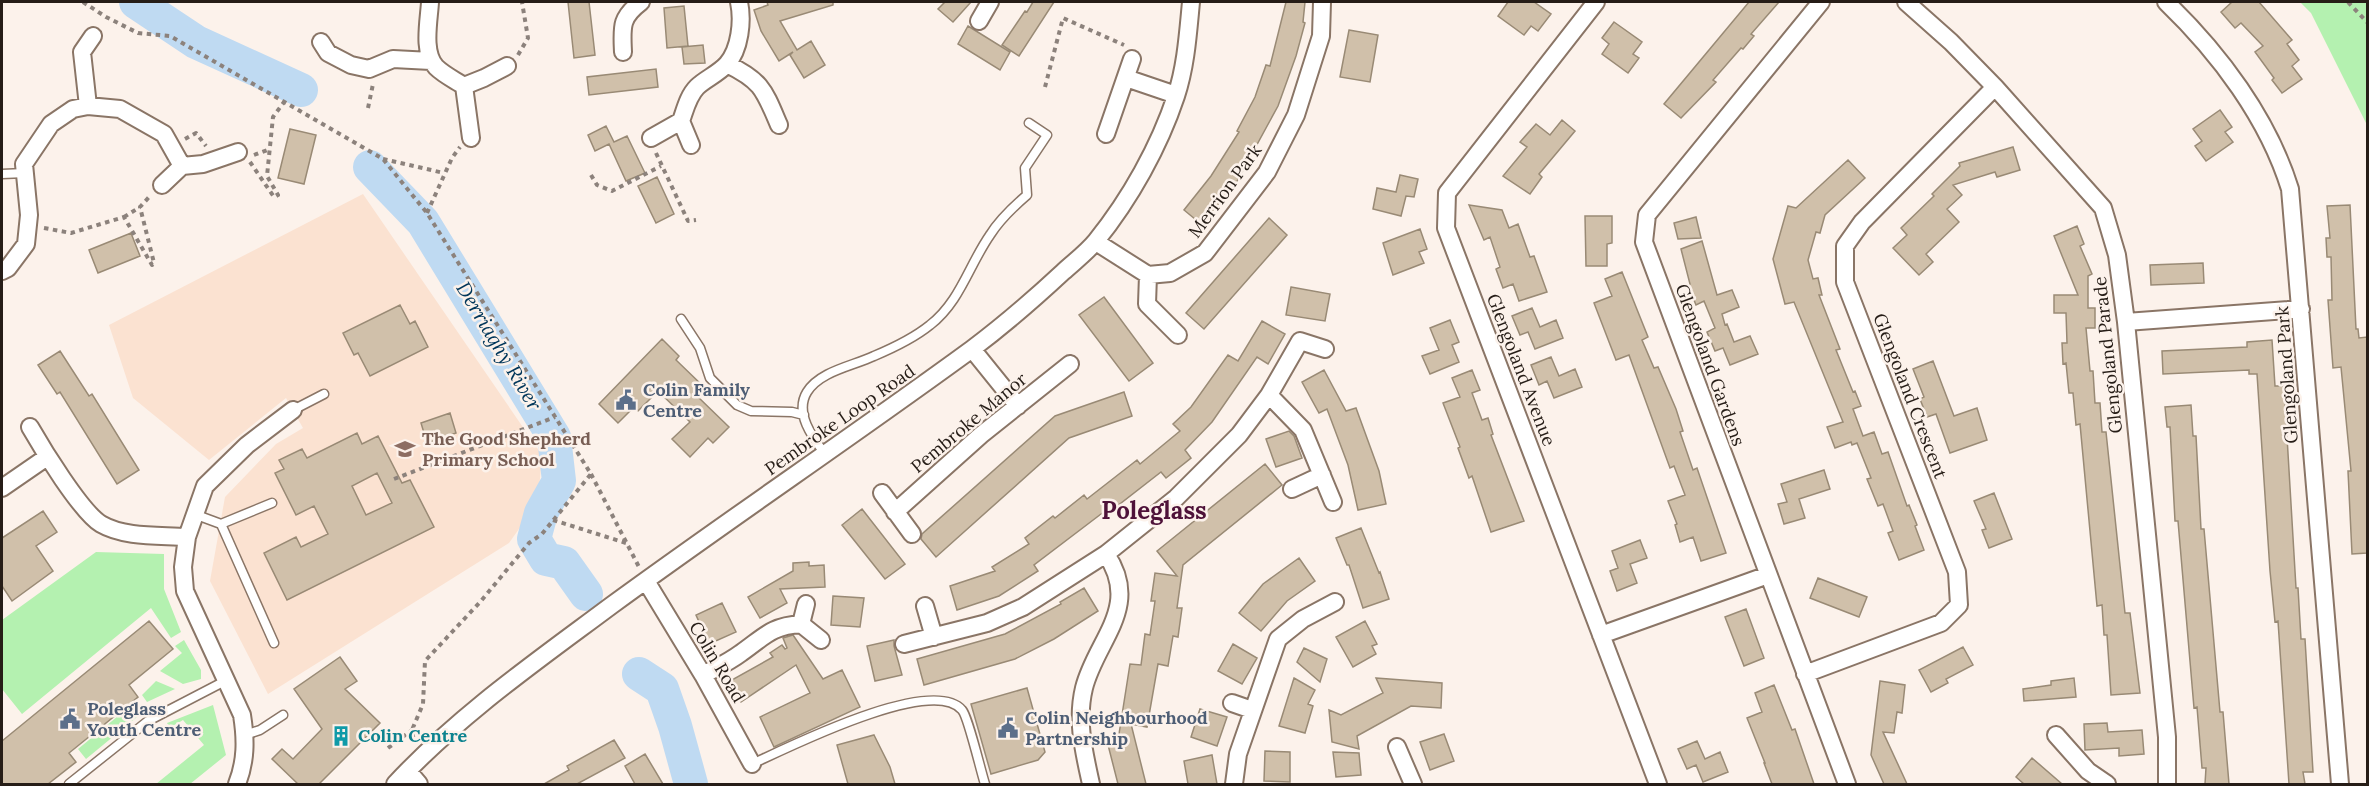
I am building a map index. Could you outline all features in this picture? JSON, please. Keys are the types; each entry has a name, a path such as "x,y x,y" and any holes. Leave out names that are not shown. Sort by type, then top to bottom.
{"street":[{"path":"430,2 429,51 431,61 437,68 464,86 471,138"},
{"path":"623,52 622,23 630,10 641,2"},
{"path":"691,145 681,122 689,98 696,88 727,64 736,47 741,12 739,2"},
{"path":"979,21 990,2"},
{"name":"Pembroke Loop Road","path":"395,784 418,759 474,709 642,574 825,454 972,349 1008,322 1096,242 1142,169 1176,95 1187,44 1191,2"},
{"name":"Merrion Park","path":"1148,275 1170,273 1204,253 1267,172 1296,115 1321,36 1322,2"},
{"name":"Glengoland Avenue","path":"1596,2 1447,193 1446,228 1658,784"},
{"name":"Glengoland Gardens","path":"1821,2 1647,214 1644,242 1847,784"},
{"name":"Glengoland Parade","path":"1906,2 1951,42 1995,87 2103,208 2117,255 2126,322 2167,737 2167,784"},
{"name":"Glengoland Park","path":"2166,2 2190,25 2251,105 2282,162 2290,189 2340,784"},
{"path":"88,106 82,52 93,36"},
{"path":"321,42 328,53 351,65 369,69 393,58 431,61"},
{"path":"1106,134 1132,59"},
{"path":"727,64 749,75 766,93 779,125"},
{"path":"464,86 507,66"},
{"path":"1126,78 1176,95"},
{"name":"Glengoland Crescent","path":"1805,674 1941,623 1959,605 1957,572 1845,282 1845,246 1862,222 1995,87"},
{"path":"2,271 8,268 26,244 29,215 24,164 51,124 73,109 88,106 120,109 164,134 182,166"},
{"path":"651,138 681,122"},
{"path":"162,185 182,166 204,164 238,152"},
{"path":"1096,242 1148,275 1147,304 1178,335"},
{"path":"2126,322 2301,309"},
{"path":"904,644 987,623 1023,607 1106,554 1176,498 1239,435 1269,395 1300,341 1325,349"},
{"path":"972,349 1018,406"},
{"name":"Pembroke Manor","path":"895,512 981,435 1070,364"},
{"path":"1269,395 1303,430 1333,502"},
{"path":"237,784 244,761 245,735 242,715 185,591 183,567 187,537 205,486 247,446 293,410"},
{"path":"30,427 47,457 99,523 122,531 187,537"},
{"path":"2,488 47,457"},
{"path":"1292,489 1322,475"},
{"path":"882,493 912,534"},
{"path":"1091,784 1083,746 1080,714 1084,687 1115,622 1119,605 1120,587 1112,562 1106,554"},
{"name":"Colin Road","path":"642,574 703,675 752,764"},
{"path":"1602,634 1768,575"},
{"path":"1234,784 1238,754 1278,639 1303,620 1335,602"},
{"path":"801,624 806,604"},
{"path":"925,606 934,637"},
{"path":"703,675 728,662 769,632 787,625 801,624 820,640"},
{"path":"1232,703 1252,710"},
{"path":"2056,735 2088,771 2107,784"},
{"path":"1397,747 1413,784"},
{"path":"408,771 419,784"}],"lane":[{"path":"825,454 807,426 804,415 806,394 814,383 829,374 867,359 905,340 930,326 948,309 988,236 1004,216 1027,195 1025,168 1047,135 1029,123"},
{"path":"2,174 25,173"},
{"path":"681,320 700,348 710,378 737,405 751,411 792,412 804,415"},
{"path":"293,410 324,394"},
{"path":"194,514 221,524 272,502"},
{"path":"221,524 274,643"},
{"path":"69,784 148,721 225,681"},
{"path":"752,764 825,731 872,713 925,699 949,700 963,711 985,784"},
{"path":"245,735 260,730 282,715"}],"path":[{"path":"83,2 138,33 170,36 382,159 444,173"},
{"path":"507,66 522,52 528,38 522,2"},
{"path":"2348,2 2367,23"},
{"path":"1045,87 1063,18 1124,44 1132,59"},
{"path":"368,108 373,86 369,69"},
{"path":"270,149 247,157 274,197 278,195 267,176 270,149 273,117 284,102"},
{"path":"171,146 196,134 216,160"},
{"path":"427,213 457,149 471,138"},
{"path":"651,138 661,166 688,221 696,220"},
{"path":"382,159 427,213 591,474 642,574"},
{"path":"591,175 597,185 612,191 661,166"},
{"path":"28,226 71,233 124,217 140,207 162,185"},
{"path":"124,217 152,265 154,263 140,207"},
{"path":"394,479 555,417"},
{"path":"388,748 412,730 423,704 425,661 481,601 529,543 542,534 591,474"},
{"path":"553,520 627,543"},
{"path":"412,730 415,742"}],"shaded area":[{"name":"The Good Shepherd Primary School","path":"363,194 542,455 538,502 509,543 268,694 210,581 225,497 276,444 303,428 286,398 209,460 133,398 109,325"}],"green space":[{"path":"2300,2 2367,2 2367,125 2311,13"},
{"path":"96,552 164,554 164,589 181,632 171,638 151,608 22,714 2,689 2,620"},
{"path":"184,640 201,670 201,679 183,684 160,671 182,653 175,646"},
{"path":"156,681 175,689 147,702 142,695"},
{"path":"213,705 226,755 190,784 156,784 204,745 183,720 170,728 167,723"},
{"path":"129,707 137,717 86,759 78,749"}],"building":[{"path":"568,2 589,2 595,55 574,58"},
{"path":"767,2 833,2 833,5 780,21 797,50 811,41 825,65 804,78 790,55 793,52 779,61 761,31 754,10 768,5"},
{"path":"945,2 971,2 953,22 938,9"},
{"path":"1033,2 1054,2 1019,56 1002,45"},
{"path":"1286,2 1305,2 1303,22 1305,23 1278,106 1236,183 1201,224 1184,210 1211,176 1239,132 1237,131 1255,97 1266,65 1270,66"},
{"path":"1508,2 1534,2 1551,14 1538,31 1531,26 1524,35 1498,16"},
{"path":"1749,2 1779,2 1751,34 1754,36 1743,49 1741,48 1713,80 1716,82 1681,118 1664,104"},
{"path":"2232,2 2259,2 2292,40 2287,44 2299,60 2292,66 2302,79 2282,93 2255,52 2263,46 2241,23 2235,28 2221,12"},
{"path":"684,6 688,46 667,48 664,8"},
{"path":"1614,22 1642,42 1633,54 1639,58 1628,73 1602,54 1609,44 1602,38"},
{"path":"968,26 1010,52 1000,70 958,44"},
{"path":"1349,30 1378,35 1370,82 1340,77"},
{"path":"703,45 705,63 684,64 682,47"},
{"path":"656,69 658,87 589,95 587,77"},
{"path":"2220,110 2232,127 2225,132 2233,142 2206,161 2195,146 2202,141 2193,129"},
{"path":"1562,120 1575,131 1539,174 1542,177 1530,194 1503,176 1527,147 1520,142 1536,124 1550,135"},
{"path":"606,126 614,142 627,136 645,173 626,181 609,144 595,151 588,135"},
{"path":"290,129 316,135 304,184 278,178"},
{"path":"2013,147 2020,170 1997,177 1995,172 1953,185 1962,195 1947,209 1959,222 1926,254 1933,262 1919,275 1893,248 1907,235 1901,228 1934,196 1932,194 1960,166 1959,163"},
{"path":"1848,160 1865,178 1825,215 1820,233 1816,232 1808,260 1813,279 1818,278 1822,295 1819,295 1840,349 1836,350 1861,406 1853,409 1863,436 1874,432 1882,454 1888,452 1907,506 1909,505 1917,525 1915,526 1924,550 1899,560 1888,533 1893,531 1883,504 1878,506 1867,479 1871,478 1857,443 1852,445 1851,442 1835,448 1827,427 1843,422 1794,302 1785,304 1773,259 1788,206 1796,208"},
{"path":"1400,175 1418,179 1414,197 1406,196 1401,216 1373,209 1377,188 1396,192"},
{"path":"657,177 674,214 656,223 638,186"},
{"path":"1469,205 1502,210 1509,228 1518,224 1530,257 1534,256 1547,292 1519,301 1513,284 1503,288 1496,269 1500,267 1490,237 1484,240"},
{"path":"2350,205 2356,329 2358,329 2359,338 2367,337 2367,553 2352,554 2348,471 2351,471 2341,367 2333,368 2328,300 2332,300 2331,257 2327,257 2326,238 2330,238 2327,206"},
{"path":"1585,216 1612,216 1612,243 1607,244 1607,266 1586,266"},
{"path":"1696,217 1701,238 1678,239 1674,223"},
{"path":"1269,218 1287,235 1204,329 1186,313"},
{"path":"2077,226 2084,244 2080,246 2092,274 2088,276 2088,308 2095,308 2095,328 2086,328 2090,371 2093,371 2095,403 2100,403 2102,432 2106,432 2125,613 2130,613 2140,693 2111,695 2107,635 2104,635 2102,605 2097,606 2080,424 2076,425 2073,393 2069,393 2066,363 2063,364 2062,343 2067,343 2066,313 2054,313 2054,295 2078,295 2054,236"},
{"path":"1420,229 1427,249 1419,252 1424,263 1393,275 1383,243"},
{"path":"131,233 140,256 98,273 89,250"},
{"path":"1702,241 1717,295 1732,290 1739,307 1722,314 1725,325 1727,324 1734,342 1750,336 1758,354 1730,365 1723,348 1715,351 1707,332 1715,328 1704,301 1696,305 1688,285 1690,284 1681,249"},
{"path":"2203,263 2204,283 2151,285 2150,265"},
{"path":"1622,272 1648,337 1642,340 1654,368 1658,367 1676,409 1683,431 1680,432 1693,470 1697,468 1726,553 1701,561 1693,537 1680,542 1675,525 1677,524 1668,501 1685,495 1674,466 1670,468 1629,355 1616,360 1594,303 1612,296 1605,279"},
{"path":"1291,287 1330,294 1325,321 1286,315"},
{"path":"1104,297 1153,363 1129,381 1079,315"},
{"path":"400,305 410,324 415,321 428,347 370,376 358,353 354,355 343,333"},
{"path":"1532,308 1540,327 1556,320 1563,338 1535,349 1528,332 1520,335 1512,316"},
{"path":"1450,320 1459,342 1452,345 1459,362 1430,374 1422,356 1439,350 1430,328"},
{"path":"1262,321 1285,334 1268,364 1257,357 1212,422 1185,450 1191,458 1166,478 1161,472 1107,514 1105,511 1034,565 1038,571 999,596 957,610 950,586 995,571 992,567 1029,544 1025,538 1053,516 1055,518 1084,495 1087,499 1137,460 1140,464 1180,431 1173,424 1191,407 1228,355 1238,361"},
{"name":"Colin Family Centre","path":"662,339 679,356 676,360 705,388 697,396 729,427 713,443 708,438 690,457 672,439 690,422 658,391 638,411 634,407 618,423 599,404"},
{"path":"2272,340 2275,386 2284,386 2296,588 2298,588 2301,639 2305,639 2313,772 2303,772 2305,784 2289,784 2278,621 2275,622 2270,571 2257,374 2249,374 2249,370 2163,374 2162,351 2247,347 2247,342"},
{"path":"60,351 89,396 92,394 139,470 117,484 60,392 57,394 38,365"},
{"path":"1551,357 1559,376 1575,369 1582,387 1554,398 1547,381 1539,385 1531,365"},
{"path":"1933,361 1954,416 1977,408 1987,440 1950,453 1936,414 1927,417 1920,399 1924,397 1913,369"},
{"path":"1324,370 1346,411 1356,408 1379,471 1386,504 1358,510 1348,465 1327,409 1319,413 1302,382"},
{"path":"1472,370 1480,390 1472,393 1482,420 1488,418 1493,434 1491,435 1524,521 1491,532 1443,403 1460,397 1452,378"},
{"path":"1124,392 1132,416 1069,438 936,557 921,539 922,534 1055,416"},
{"path":"2191,405 2193,436 2196,436 2201,529 2204,529 2220,712 2223,712 2229,784 2205,784 2206,768 2202,768 2197,707 2194,708 2178,521 2175,521 2170,427 2167,427 2165,407"},
{"path":"450,413 456,433 427,443 421,423"},
{"path":"1289,431 1294,436 1302,458 1276,467 1266,439"},
{"path":"357,433 362,444 378,436 402,483 410,480 434,527 287,600 264,553 296,537 301,547 328,534 314,506 296,515 275,473 284,469 279,460 302,449 307,458","holes":["377,473 392,503 366,515 352,486"]},
{"path":"1265,464 1282,485 1183,565 1177,608 1182,608 1178,637 1173,636 1168,666 1158,664 1147,727 1131,724 1146,784 1118,784 1106,737 1119,734 1130,664 1141,665 1145,634 1150,635 1155,601 1151,601 1155,573 1177,576 1157,551"},
{"path":"1824,470 1830,489 1799,499 1805,518 1784,524 1778,504 1787,502 1781,484"},
{"path":"1994,493 2012,539 1989,548 1982,530 1986,529 1974,501"},
{"path":"862,509 905,564 885,579 842,525"},
{"path":"43,511 57,532 36,546 53,571 12,601 2,586 2,538"},
{"path":"1361,528 1389,599 1363,608 1349,565 1347,565 1336,538"},
{"path":"1640,540 1647,558 1630,564 1637,583 1617,591 1610,571 1618,568 1612,551"},
{"path":"1299,558 1315,581 1287,601 1261,631 1239,613 1263,584"},
{"path":"809,562 809,566 824,565 825,587 780,589 787,603 760,618 748,597 793,571 793,563"},
{"path":"1818,578 1867,597 1859,617 1810,598"},
{"path":"1084,588 1098,611 1054,639 1015,659 924,685 917,659 1005,634 1061,604 1060,602"},
{"path":"833,596 864,598 860,627 831,625"},
{"path":"722,603 736,632 709,644 696,615"},
{"path":"1746,609 1764,658 1744,666 1725,617"},
{"name":"Poleglass Youth Centre","path":"149,621 173,649 129,685 138,697 69,753 76,762 48,784 2,784 2,741"},
{"path":"1365,621 1377,644 1372,646 1376,654 1353,667 1336,637"},
{"path":"793,635 823,679 842,670 860,707 774,747 760,717 810,693 796,665 741,702 730,681 773,657 770,653 782,645 785,649 787,648 783,638"},
{"path":"894,640 902,675 875,681 867,646"},
{"path":"1233,644 1257,658 1242,684 1218,671"},
{"path":"1963,647 1973,665 1946,679 1948,683 1931,692 1919,670"},
{"path":"1304,648 1327,659 1320,682 1297,662"},
{"name":"Colin Centre","path":"340,657 357,681 345,689 380,723 319,784 298,784 272,759 282,749 293,759 322,729 294,689"},
{"path":"1294,678 1315,690 1308,704 1313,706 1305,733 1279,726"},
{"path":"1376,678 1442,683 1441,708 1411,706 1357,736 1359,749 1332,742 1329,710 1341,715 1383,693"},
{"path":"2074,678 2076,697 2024,701 2023,689 2051,685 2051,681"},
{"path":"1880,681 1905,685 1902,713 1897,712 1894,733 1883,732 1907,784 1884,784 1871,755"},
{"path":"1774,685 1792,730 1795,729 1814,784 1772,784 1747,718 1762,712 1755,693"},
{"name":"Colin Neighbourhood Partnership","path":"1027,688 1045,752 1038,760 991,774 971,704"},
{"path":"1200,709 1227,717 1217,746 1191,737"},
{"path":"2107,723 2108,732 2142,730 2144,754 2119,756 2119,748 2085,750 2084,724"},
{"path":"1444,734 1454,761 1430,770 1420,742"},
{"path":"874,735 890,767 895,784 848,784 837,745"},
{"path":"614,740 625,758 577,784 544,784 569,770 567,766"},
{"path":"1697,741 1705,759 1720,752 1728,772 1703,782 1696,765 1687,769 1678,749"},
{"path":"1265,751 1290,752 1290,782 1264,781"},
{"path":"1333,752 1359,753 1361,775 1336,777"},
{"path":"645,754 663,784 635,784 625,766"},
{"path":"1212,755 1217,784 1188,784 1184,761"},
{"path":"2032,758 2062,784 2024,784 2016,777"}],"waterway":[{"name":"Derriaghy River","path":"136,2 196,42 301,90"},
{"name":"Derriaghy River","path":"370,167 423,222 554,437 559,481 541,513 534,539 546,559 564,563 586,594"},
{"name":"Derriaghy River","path":"639,674 662,689 691,784"}],"place":[{"name":"Colin Family Centre","path":"626,400"},
{"name":"The Good Shepherd Primary School","path":"405,449"},
{"name":"Poleglass Youth Centre","path":"70,719"},
{"name":"Colin Neighbourhood Partnership","path":"1008,728"},
{"name":"Colin Centre","path":"341,736"}],"district":[{"name":"Poleglass","path":"1154,511"}]}
